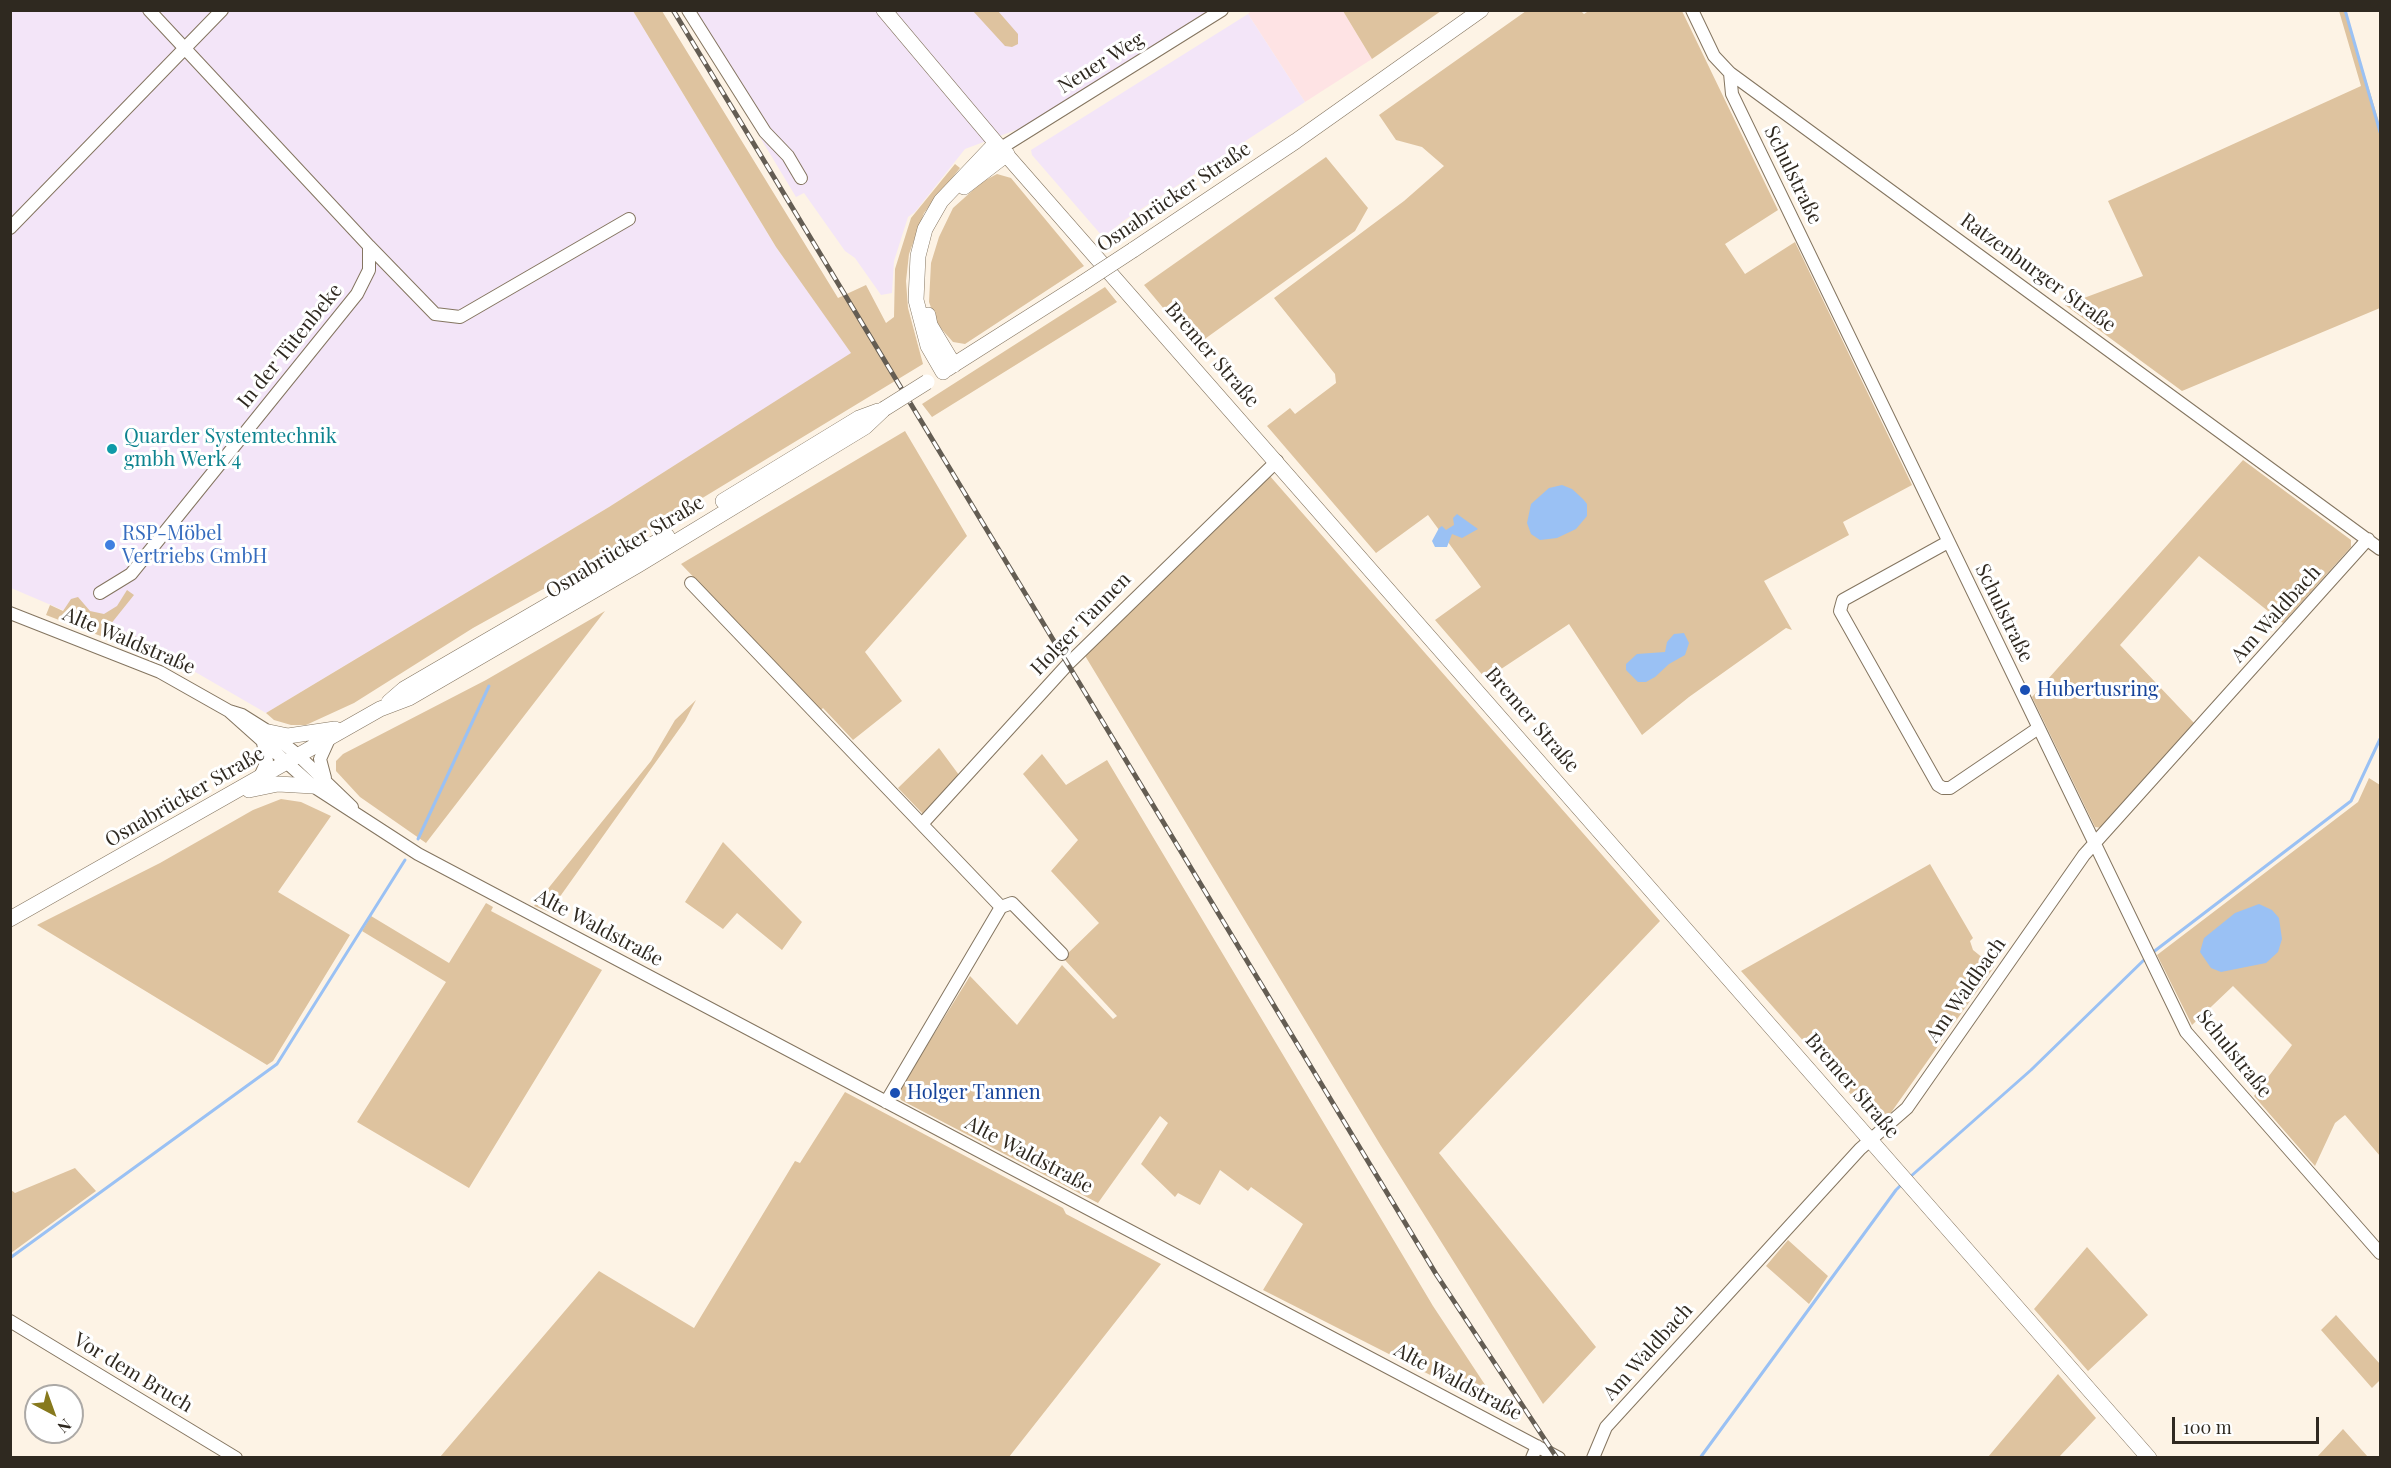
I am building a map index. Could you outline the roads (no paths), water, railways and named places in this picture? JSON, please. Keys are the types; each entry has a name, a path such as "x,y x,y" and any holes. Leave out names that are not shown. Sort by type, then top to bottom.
{"main road":[{"name":"Bremer Straße","path":"884,10 1001,149 2149,1458"},
{"name":"Osnabrücker Straße","path":"10,919 235,794 380,709 404,689 691,521 859,418 884,409 1133,250 1296,141 1481,10"},
{"path":"949,368 930,325 923,296 925,256 932,231 945,205 1001,149"},
{"path":"266,738 315,734 352,725"},
{"path":"235,794 278,784 319,783"}],"street":[{"path":"149,10 435,314 460,317 629,219"},
{"path":"10,228 222,10"},
{"path":"688,10 765,132 788,156 801,178"},
{"name":"Neuer Weg","path":"1001,149 1222,10"},
{"name":"Ratzenburger Straße","path":"1692,10 1714,56 1730,73 2380,549"},
{"name":"Schulstraße","path":"1730,73 1732,94 2037,729 2186,1032 2380,1253"},
{"name":"In der Tütenbeke","path":"100,593 130,574 357,294 369,270 369,246"},
{"name":"Holger Tannen","path":"922,824 1068,664 1277,461"},
{"name":"Am Waldbach","path":"1593,1458 1606,1427 1871,1140 1907,1108 2084,855 2368,539"},
{"path":"1948,542 1843,600 1840,610 1938,784 1943,788 1950,788 2037,729"},
{"path":"691,583 1001,907"},
{"name":"Alte Waldstraße","path":"10,613 160,672 229,711 242,715 319,783 410,850 886,1102 1534,1452 1559,1458"},
{"path":"258,780 267,761 266,738"},
{"path":"319,783 320,759 329,739"},
{"path":"886,1102 1001,907 1012,903 1062,954"},
{"name":"Vor dem Bruch","path":"10,1321 236,1458"}],"water":[{"path":"1562,485 1572,489 1583,499 1587,504 1587,516 1576,529 1557,538 1540,540 1531,534 1527,523 1531,504 1549,488"},
{"path":"1457,514 1478,529 1462,538 1452,534 1447,547 1435,547 1432,541 1439,528 1442,526 1446,530 1454,525 1453,518"},
{"path":"1684,633 1689,643 1685,655 1669,664 1655,677 1646,682 1638,682 1626,670 1626,664 1637,654 1665,652 1667,642 1674,634"},
{"path":"2259,904 2272,910 2279,918 2282,939 2278,952 2266,963 2221,972 2211,968 2200,952 2204,938 2235,913"}],"waterway":[{"path":"2345,10 2380,132"},
{"path":"418,839 489,686"},
{"path":"2152,953 2351,801 2380,739"},
{"path":"10,1258 277,1064 405,860"},
{"path":"1910,1177 2031,1070 2147,957"},
{"path":"1700,1458 1903,1183"}],"railway":[{"path":"673,10 1436,1274 1557,1458"}],"place":[{"name":"Quarder Systemtechnik gmbh Werk 4","path":"112,449"},
{"name":"RSP-Möbel Vertriebs GmbH","path":"110,545"},
{"name":"Hubertusring","path":"2025,690"},
{"name":"Holger Tannen","path":"895,1093"}]}
